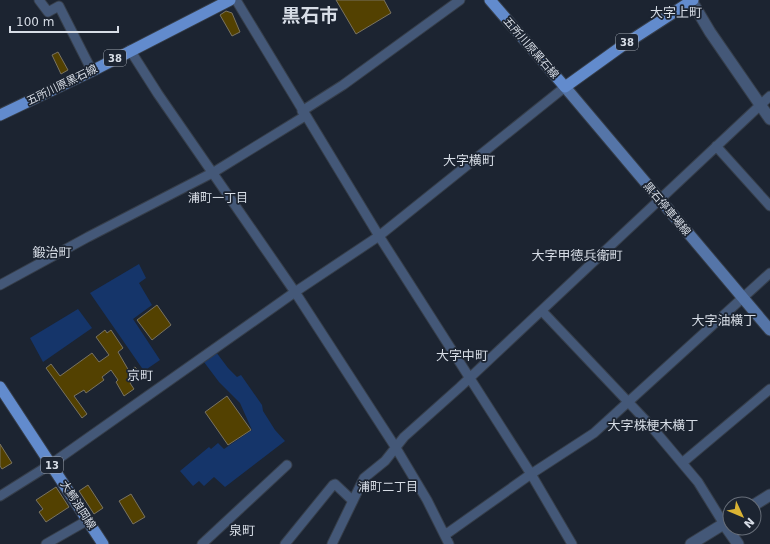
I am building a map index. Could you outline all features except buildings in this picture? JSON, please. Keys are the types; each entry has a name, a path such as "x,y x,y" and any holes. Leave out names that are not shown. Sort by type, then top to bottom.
{"main road":[{"name":"五所川原黒石線","path":"0,115 92,71 130,50 230,0"},
{"name":"五所川原黒石線","path":"490,0 565,87 622,46 692,0"},
{"name":"黒石停車場線","path":"565,87 770,330"},
{"name":"大鰐浪岡線","path":"0,387 103,544"}],"street":[{"path":"39,0 48,12 59,6 92,71"},
{"path":"236,0 379,236 531,474 572,544"},
{"path":"0,285 88,237 214,172 304,114 460,0"},
{"path":"692,0 710,32 770,119"},
{"path":"130,50 158,94 214,172 295,292 396,448 427,500 449,544"},
{"path":"0,496 51,464 295,292 379,236 565,87"},
{"path":"332,544 364,478 385,461 404,437 770,96"},
{"path":"716,146 770,206"},
{"path":"445,535 531,474 594,433 630,402 770,273"},
{"path":"542,310 630,402 698,482 722,515"},
{"path":"682,463 770,389"},
{"path":"202,544 287,465"},
{"path":"285,544 333,484 335,484 353,501"},
{"path":"46,544 88,520"},
{"path":"691,544 722,525"}],"shaded area":[{"path":"139,264 146,278 139,283 152,305 133,319 160,360 144,371 90,293"},
{"path":"78,309 92,328 43,362 30,338"},
{"path":"216,352 237,377 241,375 262,405 263,411 275,430 285,441 225,487 214,477 204,486 199,481 193,486 180,471 209,447 211,449 218,443 224,449 252,430 240,403 219,382 204,362"}],"district":[{"name":"大字上町","path":"676,12"},
{"name":"黒石市","path":"310,15"},
{"name":"大字横町","path":"469,160"},
{"name":"浦町一丁目","path":"218,198"},
{"name":"鍛治町","path":"52,252"},
{"name":"大字甲徳兵衛町","path":"577,255"},
{"name":"大字油横丁","path":"724,320"},
{"name":"大字中町","path":"462,355"},
{"name":"京町","path":"140,375"},
{"name":"大字株梗木横丁","path":"653,425"},
{"name":"浦町二丁目","path":"388,487"},
{"name":"泉町","path":"242,530"}]}
